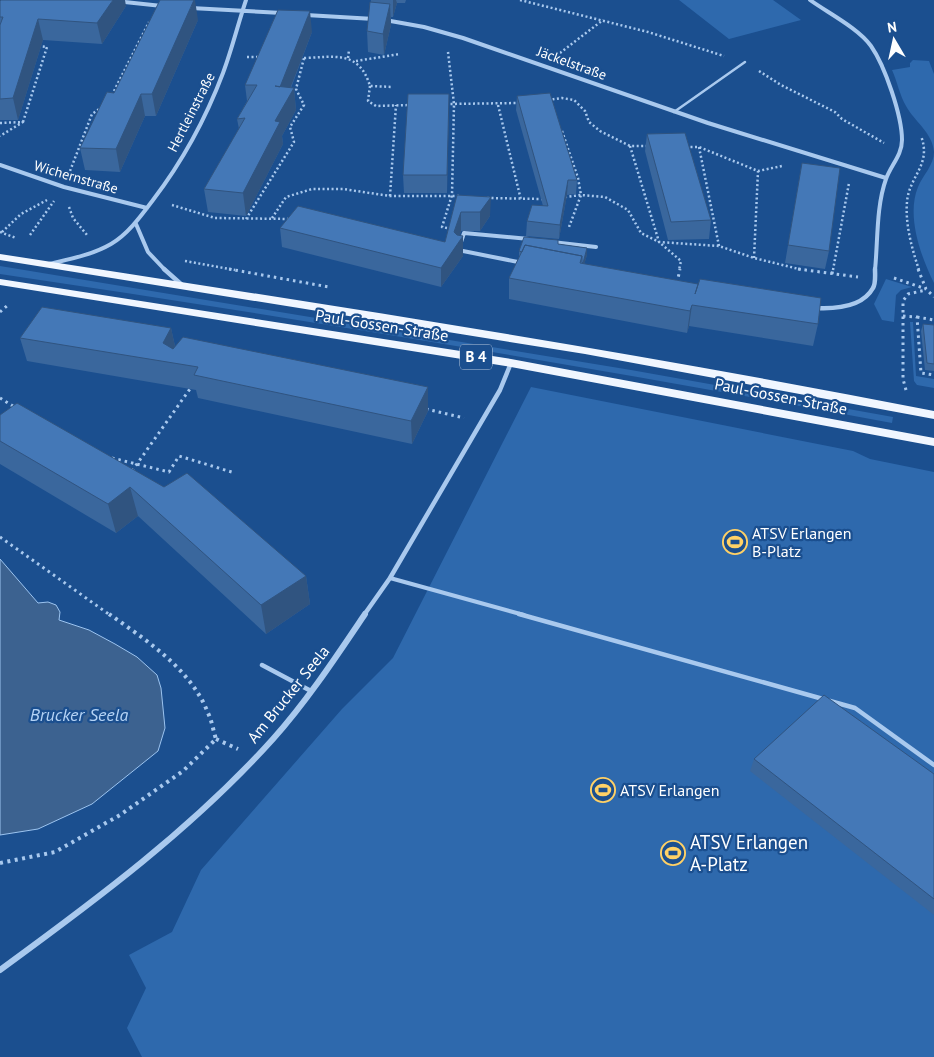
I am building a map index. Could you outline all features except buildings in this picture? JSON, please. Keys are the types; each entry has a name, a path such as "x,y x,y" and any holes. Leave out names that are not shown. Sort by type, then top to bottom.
{"main road":[{"name":"Paul-Gossen-Straße","path":"0,257 607,354 934,415"},
{"name":"Paul-Gossen-Straße","path":"0,282 512,363 934,442"}],"street":[{"path":"106,0 166,6"},
{"name":"Hertleinstraße","path":"48,264 84,256 104,248 126,234 136,224 180,159 208,107 219,84 246,0"},
{"path":"807,307 832,308 857,302 871,293 876,280 881,198 886,178 900,152 902,141 898,113 882,68 871,46 856,32 810,0"},
{"path":"185,7 288,14"},
{"name":"Jäckelstraße","path":"298,14 406,22 446,32 674,112 809,156 886,178"},
{"name":"Wichernstraße","path":"0,165 64,187 147,208"},
{"path":"136,224 141,242 149,255 182,285"},
{"path":"533,240 464,233 458,251 534,264"},
{"path":"543,241 596,247"},
{"name":"Am Brucker Seela","path":"0,970 108,891 211,802 273,739 311,691 390,578 500,390 512,363"}],"lane":[{"path":"674,112 745,62"},
{"path":"390,578 855,708 934,765"},
{"path":"262,665 311,691"}],"path":[{"path":"110,101 157,6"},
{"path":"551,100 544,65 603,20"},
{"path":"446,32 454,104 452,195 442,227 464,233"},
{"path":"0,136 23,122 47,47 38,46"},
{"path":"348,58 349,50"},
{"path":"246,220 294,142 290,127 304,104 296,89 304,53"},
{"path":"356,61 400,54"},
{"path":"228,56 266,57"},
{"path":"293,58 334,56 356,61 368,73 370,86 368,101 376,106 416,105"},
{"path":"370,86 393,87"},
{"path":"542,101 562,98 574,100 586,111 589,122 600,131 630,146 650,146"},
{"path":"444,104 498,105 525,102"},
{"path":"23,240 1,232 21,214 45,201 64,187 92,114 104,105"},
{"path":"390,196 396,105"},
{"path":"498,105 521,200"},
{"path":"898,113 915,126 925,143 925,162 908,195 906,209 912,247 926,290"},
{"path":"0,123 23,122"},
{"path":"560,126 578,178 581,196 562,242"},
{"path":"630,146 659,242"},
{"path":"679,146 699,147 758,171 781,167 809,156"},
{"path":"699,147 719,246"},
{"path":"832,274 851,168"},
{"path":"754,258 758,171"},
{"path":"64,187 73,218 78,227 104,248"},
{"path":"272,218 286,197 312,189 343,189 390,196 462,196"},
{"path":"482,197 521,200 547,198"},
{"path":"564,197 605,197 628,210 641,233 659,242 681,261 676,288"},
{"path":"151,202 186,208 200,215 215,218 246,220 296,219"},
{"path":"30,235 44,216"},
{"path":"659,242 719,246 754,258 807,270 876,280"},
{"path":"890,277 926,290 934,297"},
{"path":"906,390 903,379 902,301 908,294 926,290"},
{"path":"0,312 13,300"},
{"path":"903,316 934,320"},
{"path":"917,318 921,373 934,375"},
{"path":"130,476 136,464 193,383"},
{"path":"0,398 23,413"},
{"path":"420,408 481,422"},
{"path":"110,458 169,472 179,456 235,473"},
{"path":"0,536 138,635 165,657 188,680 208,712 216,739 183,771 120,815 55,852 0,864"}],"shaded area":[{"path":"679,0 773,0 801,20 729,39"},
{"path":"913,60 929,61 934,74 934,152 927,133 909,112 892,70 910,67 910,63"},
{"path":"934,157 934,283 920,249 914,223 915,198 918,187"},
{"path":"0,266 631,370 893,417 892,423 447,344 0,274"},
{"path":"886,279 912,287 901,290 896,295 894,322 882,320 874,304"},
{"path":"910,322 913,322 916,376 934,379 934,388 917,385 914,381"},
{"name":"ATSV Erlangen","path":"531,387 853,451 870,459 934,472 934,1057 142,1057 127,1028 146,988 129,955 172,932 201,870 342,709 393,658"}],"water":[{"name":"Brucker Seela","path":"0,559 38,603 48,602 56,605 60,612 59,620 89,630 115,644 137,657 157,675 161,688 165,728 158,751 92,804 38,829 0,835"}],"place":[{"name":"ATSV Erlangen B-Platz","path":"735,542"},
{"name":"ATSV Erlangen","path":"603,790"},
{"name":"ATSV Erlangen A-Platz","path":"673,853"}]}
